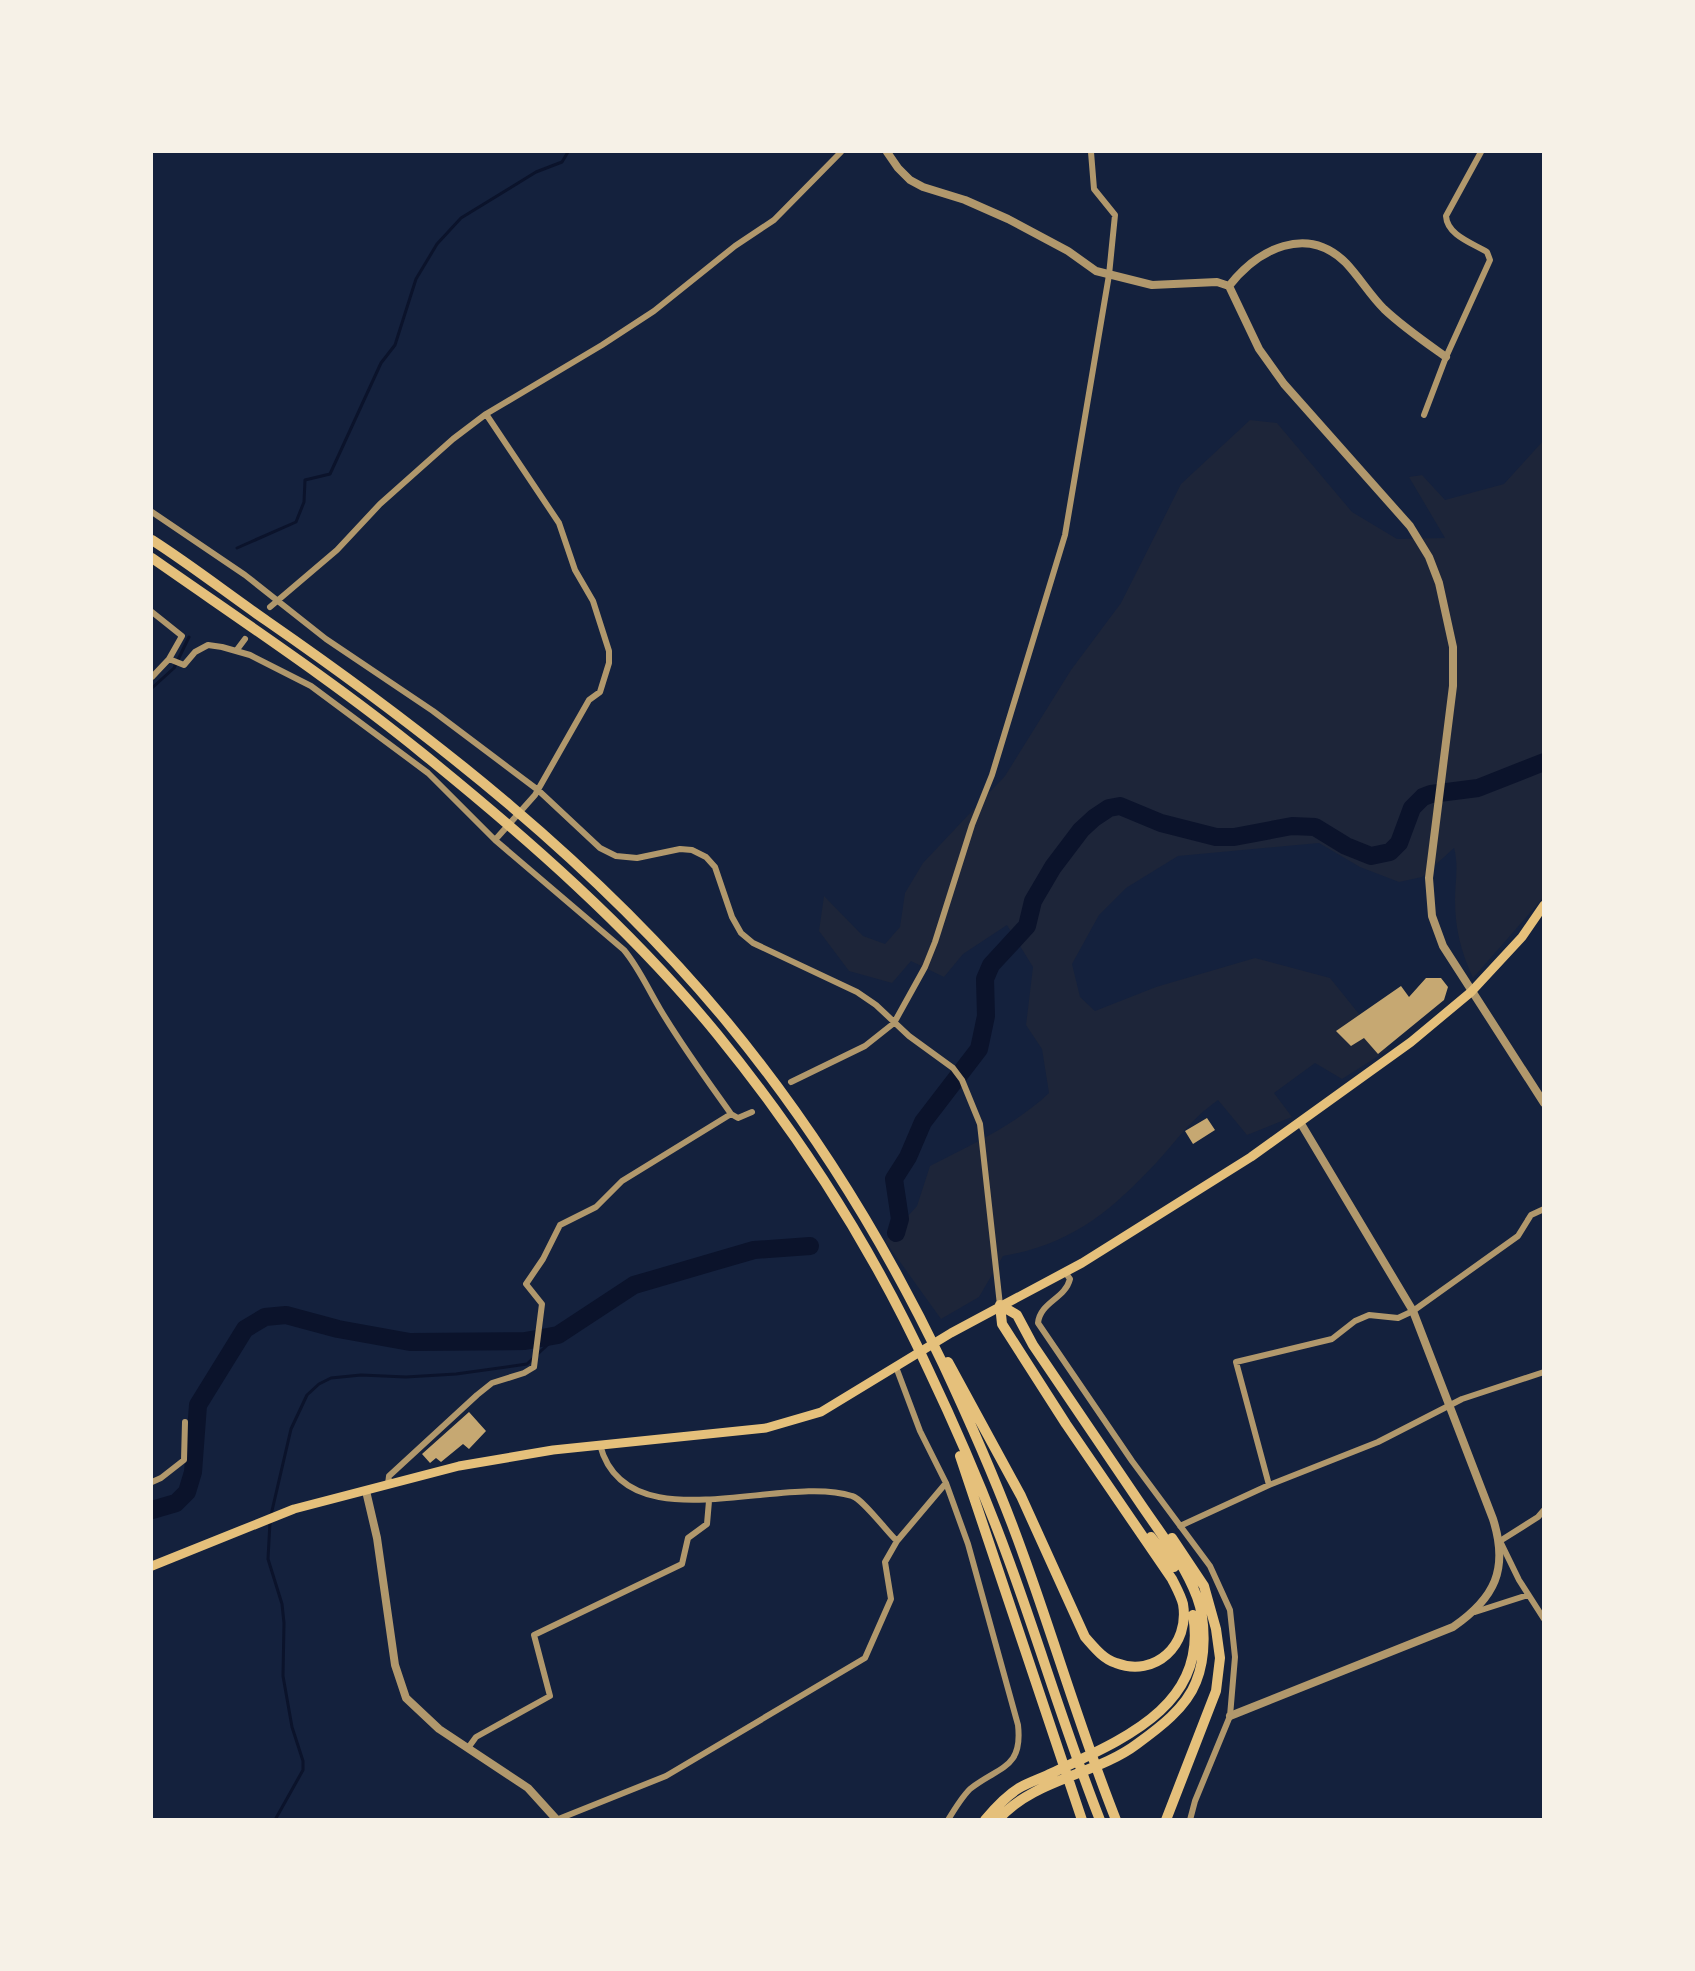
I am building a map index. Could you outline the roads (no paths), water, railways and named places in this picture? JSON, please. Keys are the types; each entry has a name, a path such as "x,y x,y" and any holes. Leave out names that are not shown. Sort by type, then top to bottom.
{"highway":[{"path":"152,540 400,717 546,837 664,951 727,1022 798,1118 853,1200 978,1412 1021,1496 1085,1637 1099,1653 1114,1663 1132,1668 1148,1666 1166,1658 1179,1639 1184,1619 1183,1602 1172,1579 1066,1424 1002,1324 1000,1305"},
{"path":"152,558 420,751 496,815 596,904 661,971 736,1059 834,1198 870,1255 944,1403 1006,1552 1100,1820"},
{"path":"998,1820 1021,1800 1050,1780 1158,1728 1181,1705 1196,1683 1202,1658 1203,1632 1197,1597 1168,1545 1033,1345 1017,1315 1000,1305"},
{"path":"917,1311 1002,1496 1116,1820"},
{"path":"944,1403 1082,1820"},
{"path":"1081,1415 1170,1535 1204,1586 1216,1629 1220,1658 1216,1691 1166,1820"},
{"path":"1066,1424 1174,1567 1191,1599 1194,1617 1192,1658 1185,1680 1170,1702 1119,1748"},
{"path":"985,1820 1019,1788 1050,1780"}],"main road":[{"path":"152,1566 294,1509 506,1456 766,1428 821,1412 951,1333 1065,1272 1186,1199 1300,1122 1411,1042 1471,992 1522,937 1544,905"}],"street":[{"path":"270,607 337,550 397,488 453,439 486,414 602,345 654,311 774,220 841,152"},
{"path":"887,152 898,168 922,187 965,200 1008,219 1109,275 1152,285 1217,282 1229,286 1259,349 1284,384 1410,526 1429,557 1439,584 1453,647 1453,686 1429,878 1432,916 1443,946 1544,1103"},
{"path":"791,1082 866,1046 894,1023 926,967 972,825 992,775 1065,535 1109,275 1115,215 1094,189 1091,152"},
{"path":"1424,415 1446,357 1490,260 1487,252 1451,231 1446,225 1446,216 1480,152"},
{"path":"1229,286 1239,273 1282,245 1295,242 1318,247 1337,255 1384,309 1413,334 1446,357"},
{"path":"486,414 559,523 575,570 593,601 609,651 609,663 600,692 589,700 536,793 497,838"},
{"path":"152,512 245,575 326,639 434,711 600,848 616,856 637,858 680,849 692,850 706,856 715,867 732,917 741,933 753,943 857,992 953,1068 962,1080 980,1124 1000,1305"},
{"path":"152,612 183,636 169,659 152,677"},
{"path":"236,651 245,639"},
{"path":"169,659 184,665 195,652 208,645 250,655 311,686 428,773 497,838 624,950 639,968 659,1008 693,1061 731,1114 738,1118 752,1112"},
{"path":"388,1484 389,1476 477,1395 492,1383 524,1373 534,1366 537,1360 542,1304 526,1284 543,1259 560,1225 596,1207 622,1181 731,1114"},
{"path":"1300,1122 1413,1311 1451,1406 1500,1541 1528,1595 1544,1619"},
{"path":"1269,1485 1236,1362 1332,1339 1355,1321 1369,1315 1398,1318 1413,1311 1518,1236 1531,1215 1544,1209"},
{"path":"1065,1272 1070,1279 1068,1288 1042,1310 1038,1323 1132,1461 1210,1566 1230,1610 1235,1657 1230,1716 1195,1801 1190,1820"},
{"path":"900,1364 920,1431 946,1483 993,1628 1018,1725 1020,1744 1015,1758 968,1791 948,1820"},
{"path":"1180,1526 1269,1485 1378,1442 1451,1406 1544,1372"},
{"path":"152,1482 161,1478 184,1460 185,1422"},
{"path":"600,1445 610,1472 631,1488 671,1500 709,1501 771,1492 840,1493 856,1497 897,1541"},
{"path":"366,1491 381,1561 395,1665 406,1698 439,1729 528,1788 556,1819 666,1776 865,1658 891,1599 885,1562 897,1541 946,1483"},
{"path":"468,1748 476,1737 550,1696 534,1635 682,1564 688,1538 706,1524 709,1501"},
{"path":"1500,1541 1538,1517 1544,1510"},
{"path":"1230,1716 1453,1627 1475,1612 1490,1595 1499,1568 1500,1541"},
{"path":"1475,1612 1528,1595"}],"waterway":[{"path":"237,548 296,522 304,502 305,480 330,474 381,363 395,345 416,279 437,244 461,218 536,172 562,162 568,152"},
{"path":"152,688 174,668 189,637"},
{"path":"896,1233 900,1219 894,1179 908,1157 923,1122 979,1049 986,1016 985,979 991,965 1027,926 1033,901 1053,867 1081,830 1094,818 1109,808 1120,806 1161,823 1216,837 1234,837 1292,826 1315,827 1346,846 1371,856 1390,852 1399,843 1412,808 1423,797 1478,788 1544,762"},
{"path":"152,1510 176,1503 187,1492 193,1472 198,1405 245,1329 265,1317 286,1315 338,1329 410,1342 525,1341 558,1335 634,1285 754,1250 810,1246"},
{"path":"271,1515 291,1429 307,1395 319,1384 331,1378 361,1375 406,1377 456,1374 527,1364 558,1335"},
{"path":"270,1522 268,1559 282,1604 284,1623 283,1676 292,1727 303,1761 303,1770 275,1820"}]}
